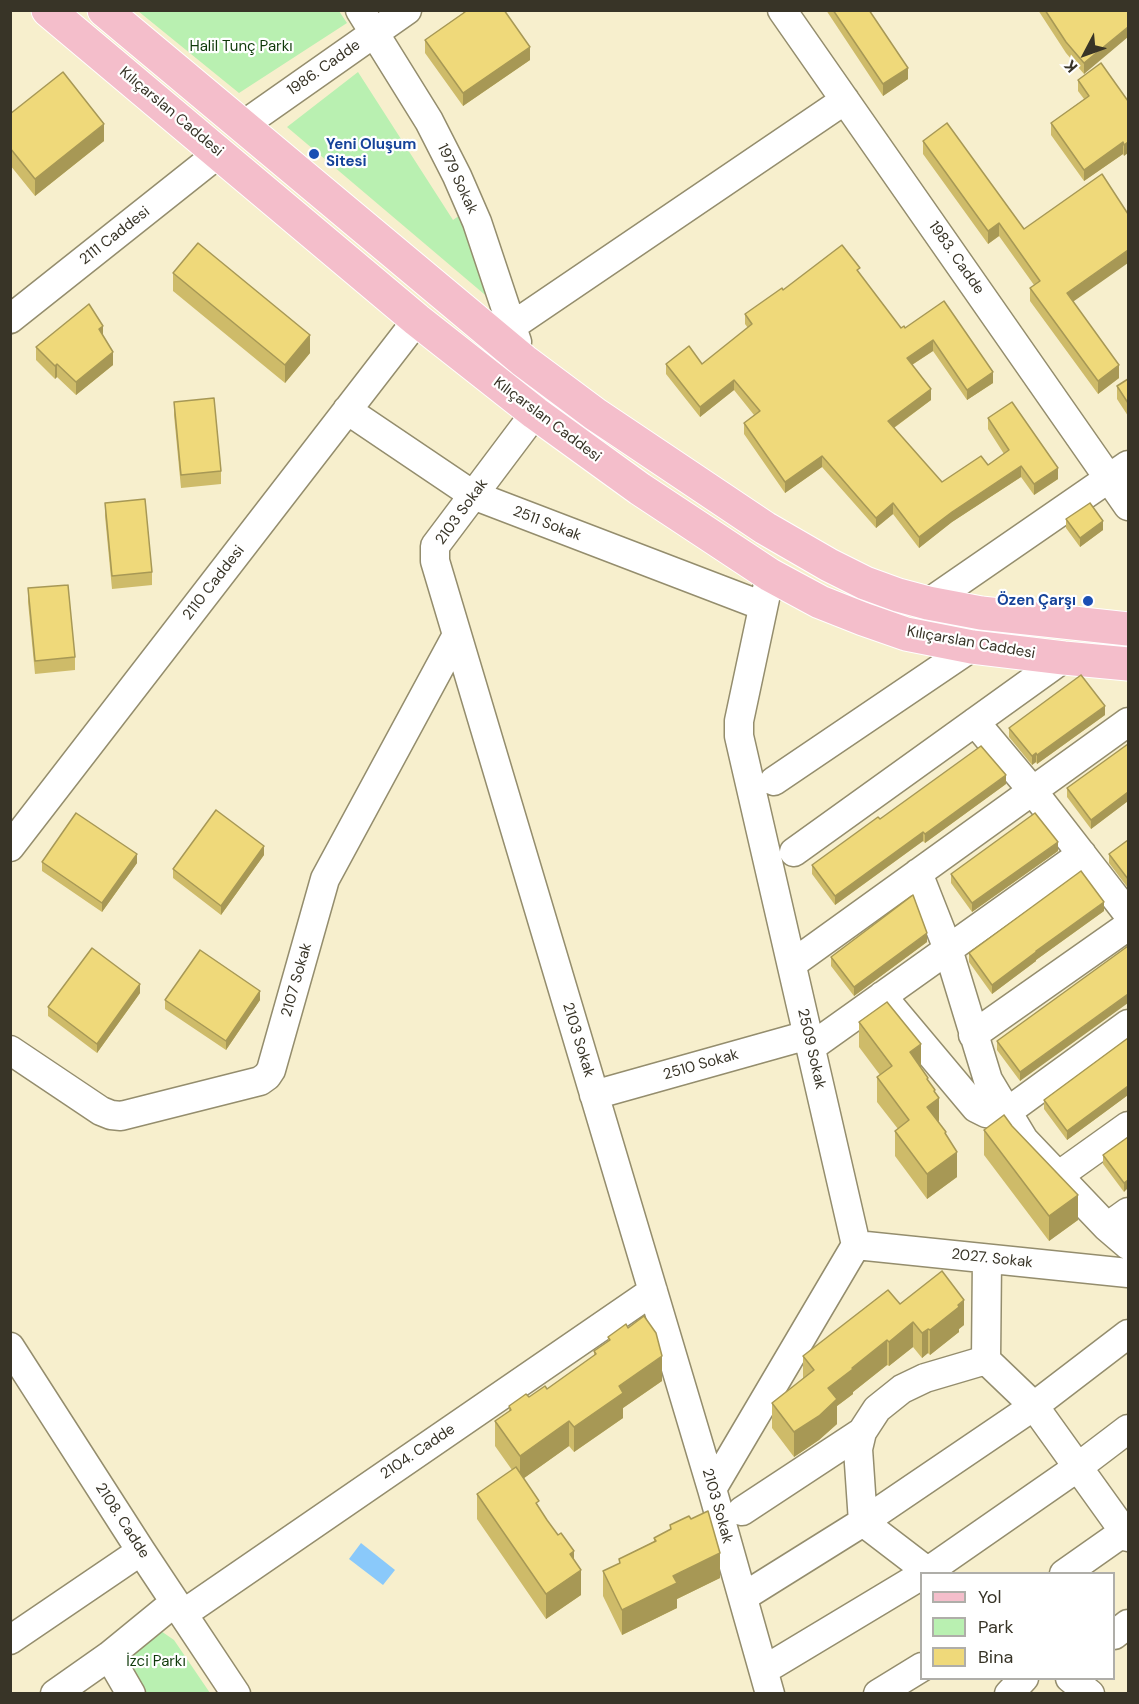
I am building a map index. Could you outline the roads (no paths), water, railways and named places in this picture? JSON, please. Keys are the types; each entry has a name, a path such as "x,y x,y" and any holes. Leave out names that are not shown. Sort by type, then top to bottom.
{"main road":[{"name":"Kılıçarslan Caddesi","path":"48,10 417,320 535,413 640,489 766,591 820,602 906,634 972,647 1128,664"},
{"path":"104,10 524,361 595,414 765,528 828,565 865,583 898,595 981,613 1128,629"},
{"path":"219,153 242,126"}],"street":[{"name":"1986. Cadde","path":"242,126 368,22 407,10"},
{"name":"1983. Cadde","path":"782,10 845,100 1119,472 1128,506"},
{"name":"1979 Sokak","path":"368,22 429,121 457,176 477,222 524,361"},
{"path":"512,326 845,100"},
{"name":"2111 Caddesi","path":"10,319 219,153"},
{"name":"2110 Caddesi","path":"10,847 417,320"},
{"name":"2511 Sokak","path":"347,410 473,495 766,591"},
{"name":"2103 Sokak","path":"535,413 435,546 435,561 712,1489 767,1682"},
{"path":"928,603 1119,472"},
{"name":"2509 Sokak","path":"766,591 738,728 856,1245"},
{"name":"2107 Sokak","path":"10,1050 101,1111 111,1115 121,1116 260,1081 267,1076 271,1070 325,879 457,635"},
{"path":"774,781 972,647"},
{"path":"794,852 1064,658"},
{"path":"975,722 1032,790 1128,914"},
{"path":"792,964 1128,722"},
{"path":"810,1041 882,996 1082,854"},
{"path":"918,873 948,949 988,1080 1024,1140 1058,1176 1118,1220 1128,1245"},
{"path":"973,1035 1128,926"},
{"path":"882,996 976,1108 995,1114 1007,1112 1128,1023"},
{"name":"2510 Sokak","path":"594,1095 810,1041"},
{"path":"1058,1176 1128,1126"},
{"path":"712,1489 856,1245"},
{"name":"2027. Sokak","path":"856,1245 1128,1273"},
{"path":"987,1259 986,1360 1034,1406 1127,1533 1067,1572"},
{"name":"2104. Cadde","path":"54,1694 653,1291"},
{"path":"743,1597 863,1522 1034,1406 1128,1334"},
{"name":"2108. Cadde","path":"10,1347 236,1694"},
{"path":"925,1572 863,1522 858,1449 862,1432 877,1409 902,1389 925,1378 986,1360"},
{"path":"927,1572 1078,1467 1128,1429"},
{"path":"742,1511 862,1432"},
{"path":"10,1640 141,1551"},
{"path":"767,1682 920,1577"},
{"path":"1115,1634 1128,1624"},
{"path":"109,1656 131,1694"},
{"path":"878,1694 920,1668"},
{"path":"1009,1694 1022,1680"},
{"path":"1072,1680 1090,1694"}],"water":[{"path":"361,1543 395,1570 383,1585 349,1559"}],"place":[{"name":"Yeni Oluşum Sitesi","path":"314,154"},
{"name":"Özen Çarşı","path":"1088,601"}],"park label":[{"name":"Halil Tunç Parkı","path":"241,47"},
{"name":"İzci Parkı","path":"156,1662"}]}
